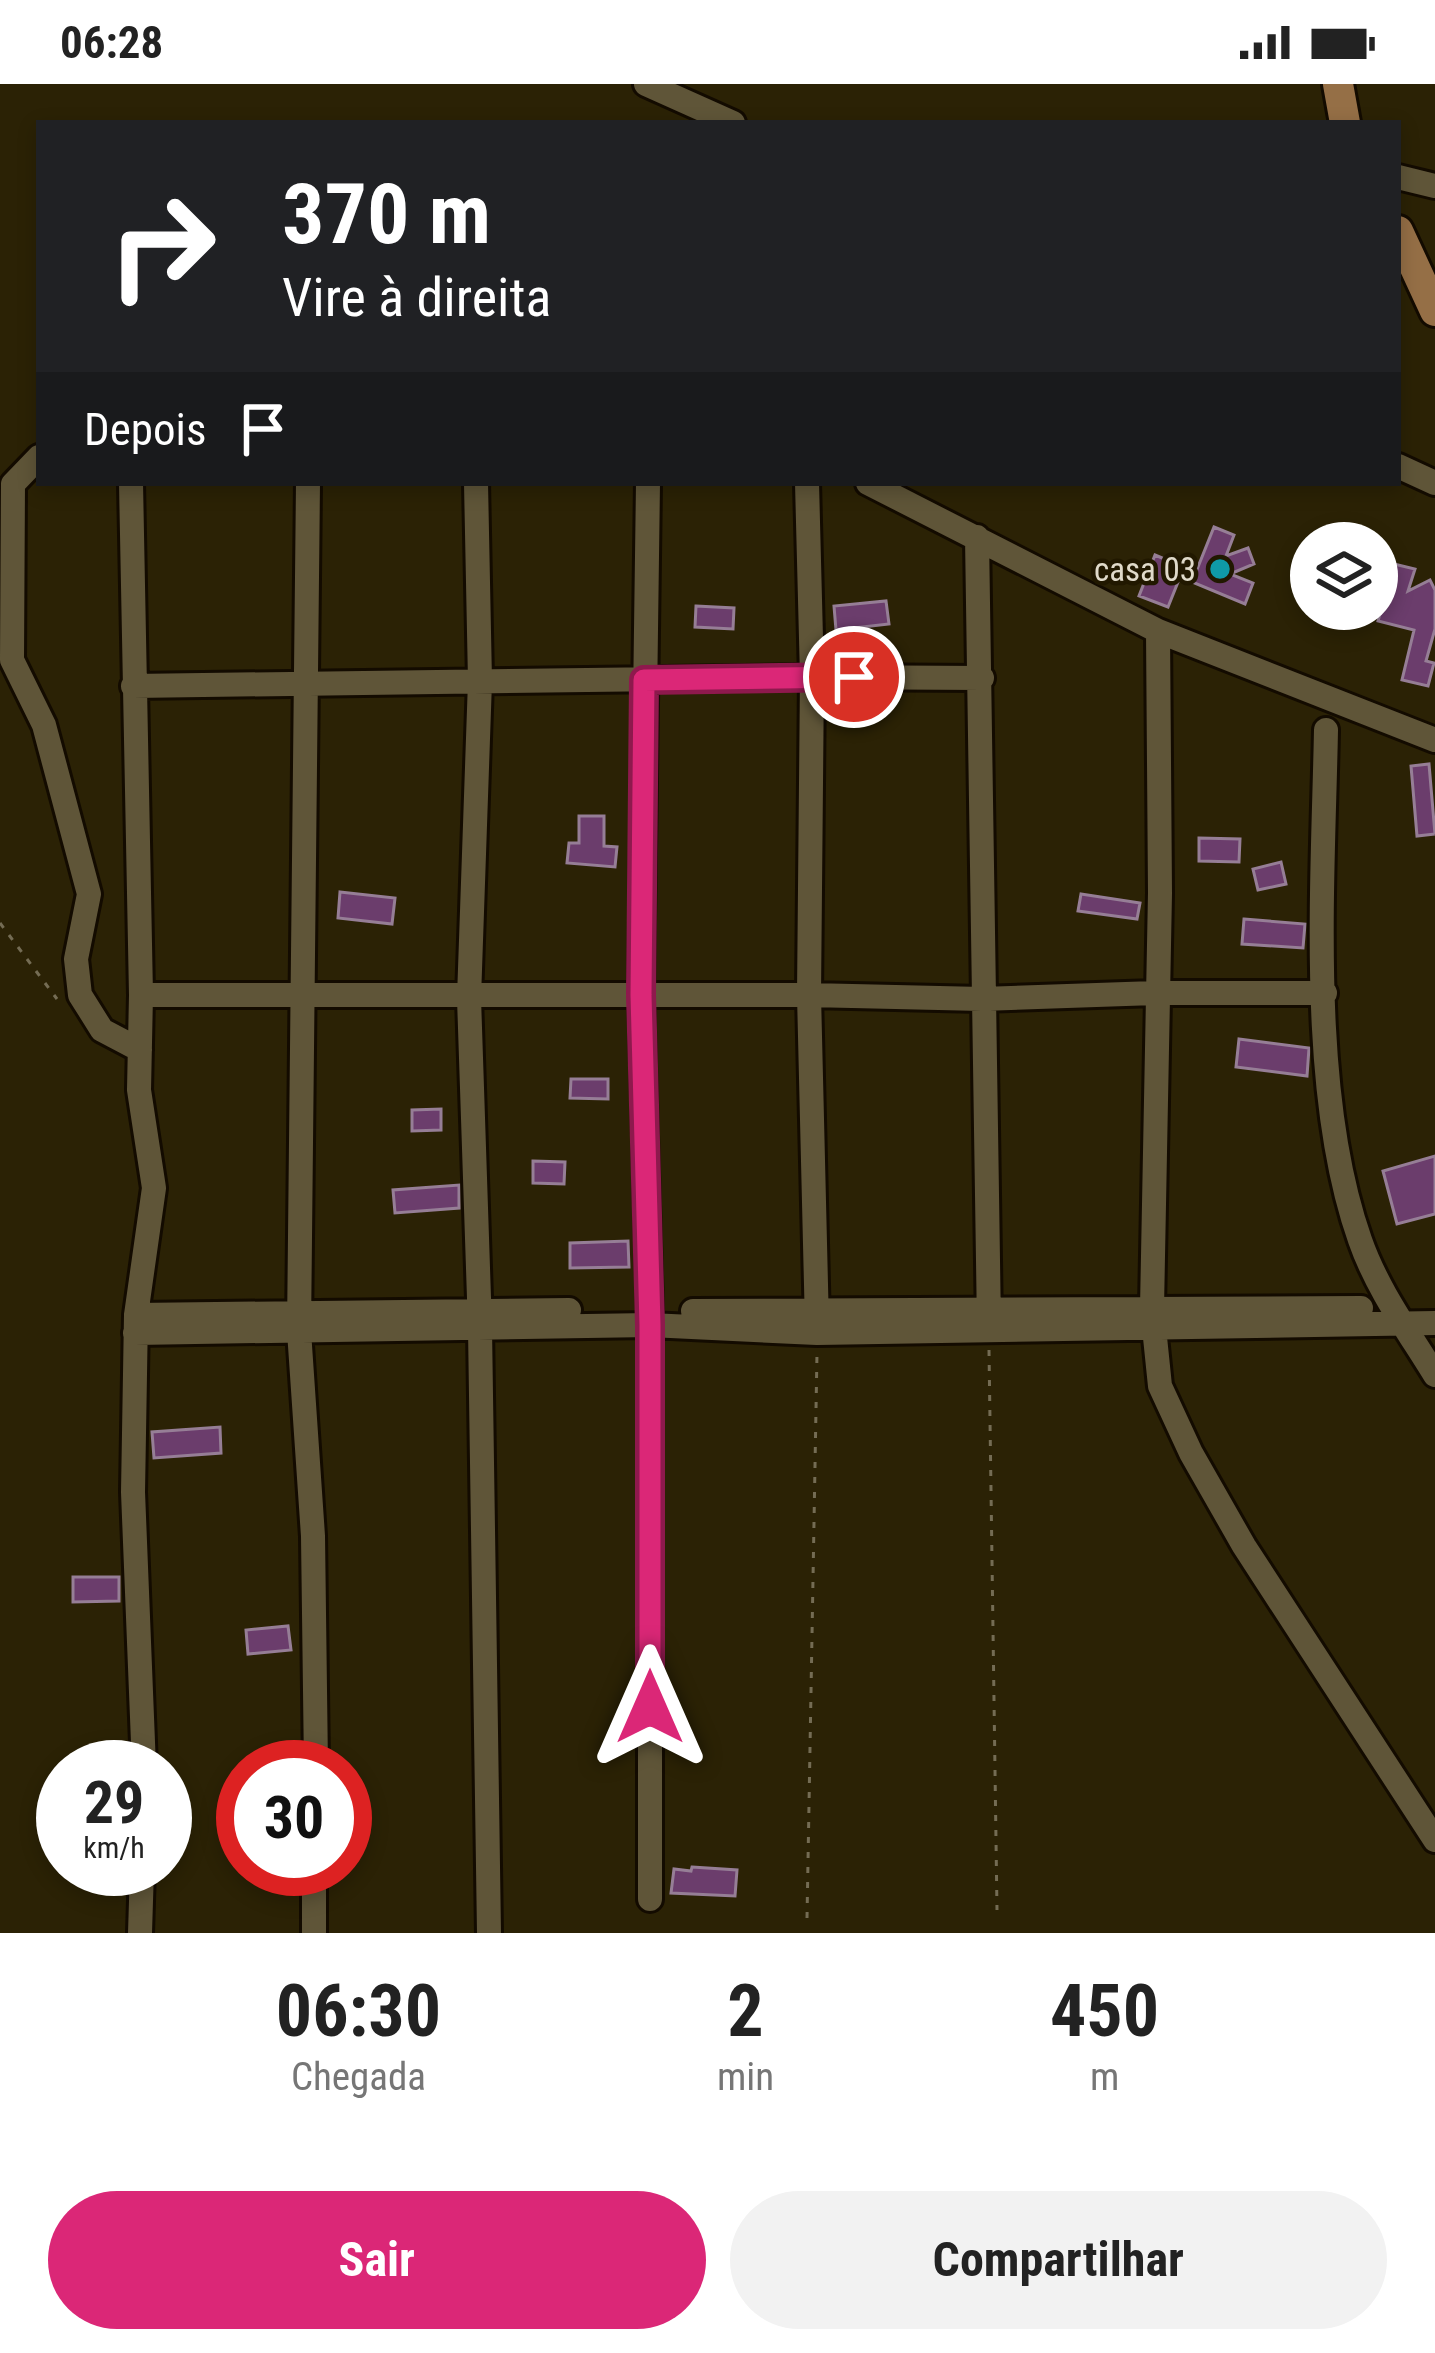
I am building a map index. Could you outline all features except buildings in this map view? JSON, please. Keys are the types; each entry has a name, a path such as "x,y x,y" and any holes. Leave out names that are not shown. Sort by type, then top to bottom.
{"main road":[{"path":"1338,84 1344,120"},
{"path":"1401,237 1435,311"}],"street":[{"path":"646,84 726,120"},
{"path":"1401,178 1435,186"},
{"path":"36,460 13,484 12,660 44,725 89,894 76,959 80,995 101,1030 140,1049"},
{"path":"1401,467 1435,483"},
{"path":"130,486 139,1090 154,1189 135,1324 133,1492 143,1740"},
{"path":"308,486 299,1322 314,1537 316,1740"},
{"path":"476,486 480,681 469,998 480,1319 489,1933"},
{"path":"648,486 641,995 650,1318 650,1899"},
{"path":"807,486 812,677 809,994 817,1323"},
{"path":"874,486 1158,631 1435,740"},
{"path":"977,537 988,1321"},
{"path":"1158,631 1160,893 1153,1318 1160,1386 1191,1454 1244,1546 1435,1840"},
{"path":"133,686 982,678"},
{"path":"1326,730 1325,993 1329,1093 1340,1162 1360,1242 1435,1376"},
{"path":"141,995 809,994 982,999 1325,993"},
{"path":"1398,1316 1435,1307"},
{"path":"135,1324 1398,1316 1435,1323"},
{"path":"140,1933 141,1896"},
{"path":"314,1896 314,1933"}],"path":[{"path":"0,923 57,998"},
{"path":"988,1321 998,1910"},
{"path":"807,1918 817,1323"}],"place":[{"name":"casa 03","path":"1220,569"}],"route":[{"path":"650,1707 650,1325 641,995 644,680 854,677"}]}
